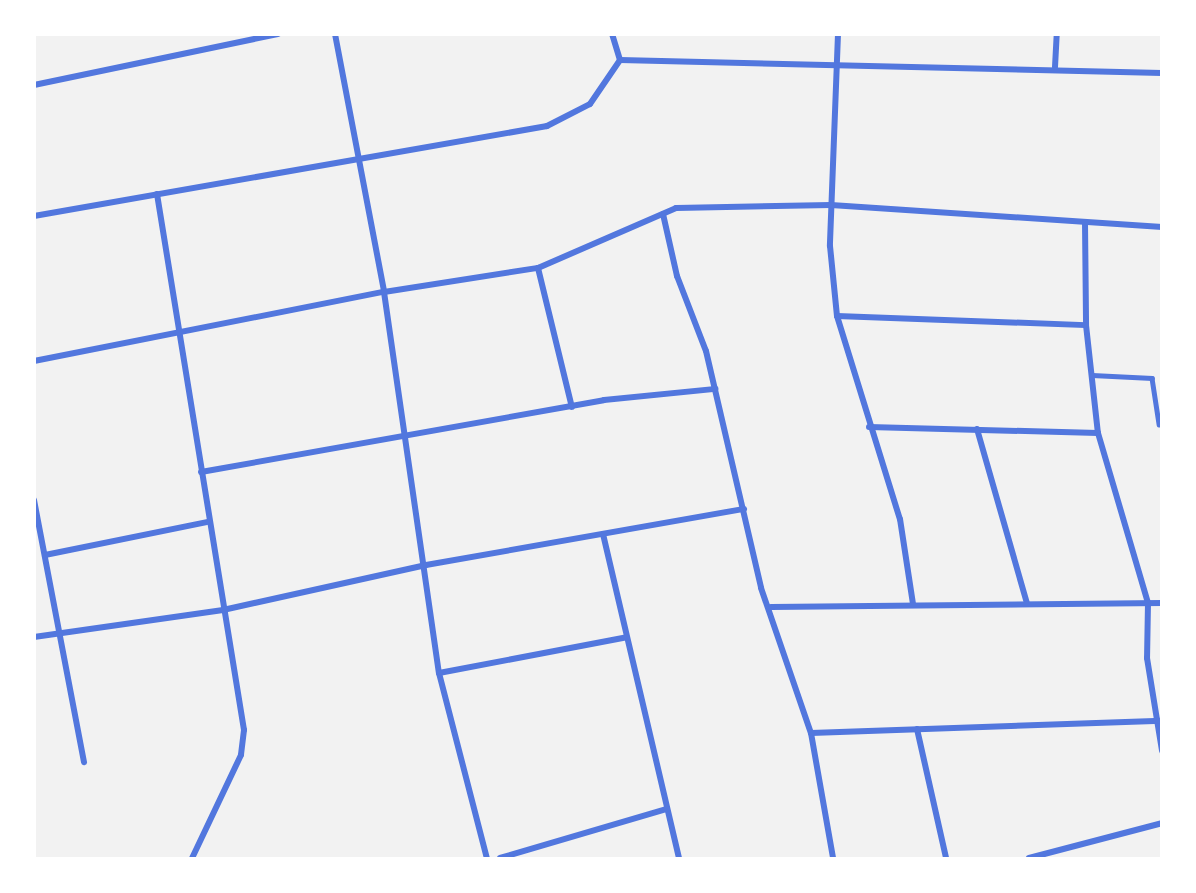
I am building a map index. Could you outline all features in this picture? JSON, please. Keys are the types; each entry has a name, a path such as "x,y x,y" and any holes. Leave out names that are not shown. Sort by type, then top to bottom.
{"street":[{"path":"34,85 278,34"},
{"path":"335,34 384,292 426,565 439,673 487,858"},
{"path":"612,34 620,60"},
{"path":"837,34 833,66 831,205 837,316 869,427 900,519 913,604"},
{"path":"1055,67 1057,34"},
{"path":"34,216 359,161 547,126 590,104 620,60"},
{"path":"620,60 833,66 1055,67 1161,73"},
{"path":"157,194 183,333 207,522 244,743 192,858"},
{"path":"34,361 384,292 538,268 676,208 741,203 831,205 1161,227"},
{"path":"663,214 715,389 761,588 771,607 811,733 833,858"},
{"path":"1085,223 1086,325 1098,433 1148,603 1161,751"},
{"path":"538,268 572,407"},
{"path":"837,316 1086,325"},
{"path":"201,472 572,407 715,389"},
{"path":"869,427 1098,433"},
{"path":"977,429 1027,603"},
{"path":"35,500 84,762"},
{"path":"34,637 223,610 426,565 744,509"},
{"path":"45,555 207,522"},
{"path":"603,534 678,858"},
{"path":"771,607 1161,603"},
{"path":"439,673 627,637"},
{"path":"811,733 1158,721"},
{"path":"917,729 946,858"},
{"path":"500,858 667,809"},
{"path":"1029,858 1161,823"}],"lane":[{"path":"1092,375 1152,378 1159,424"}]}
